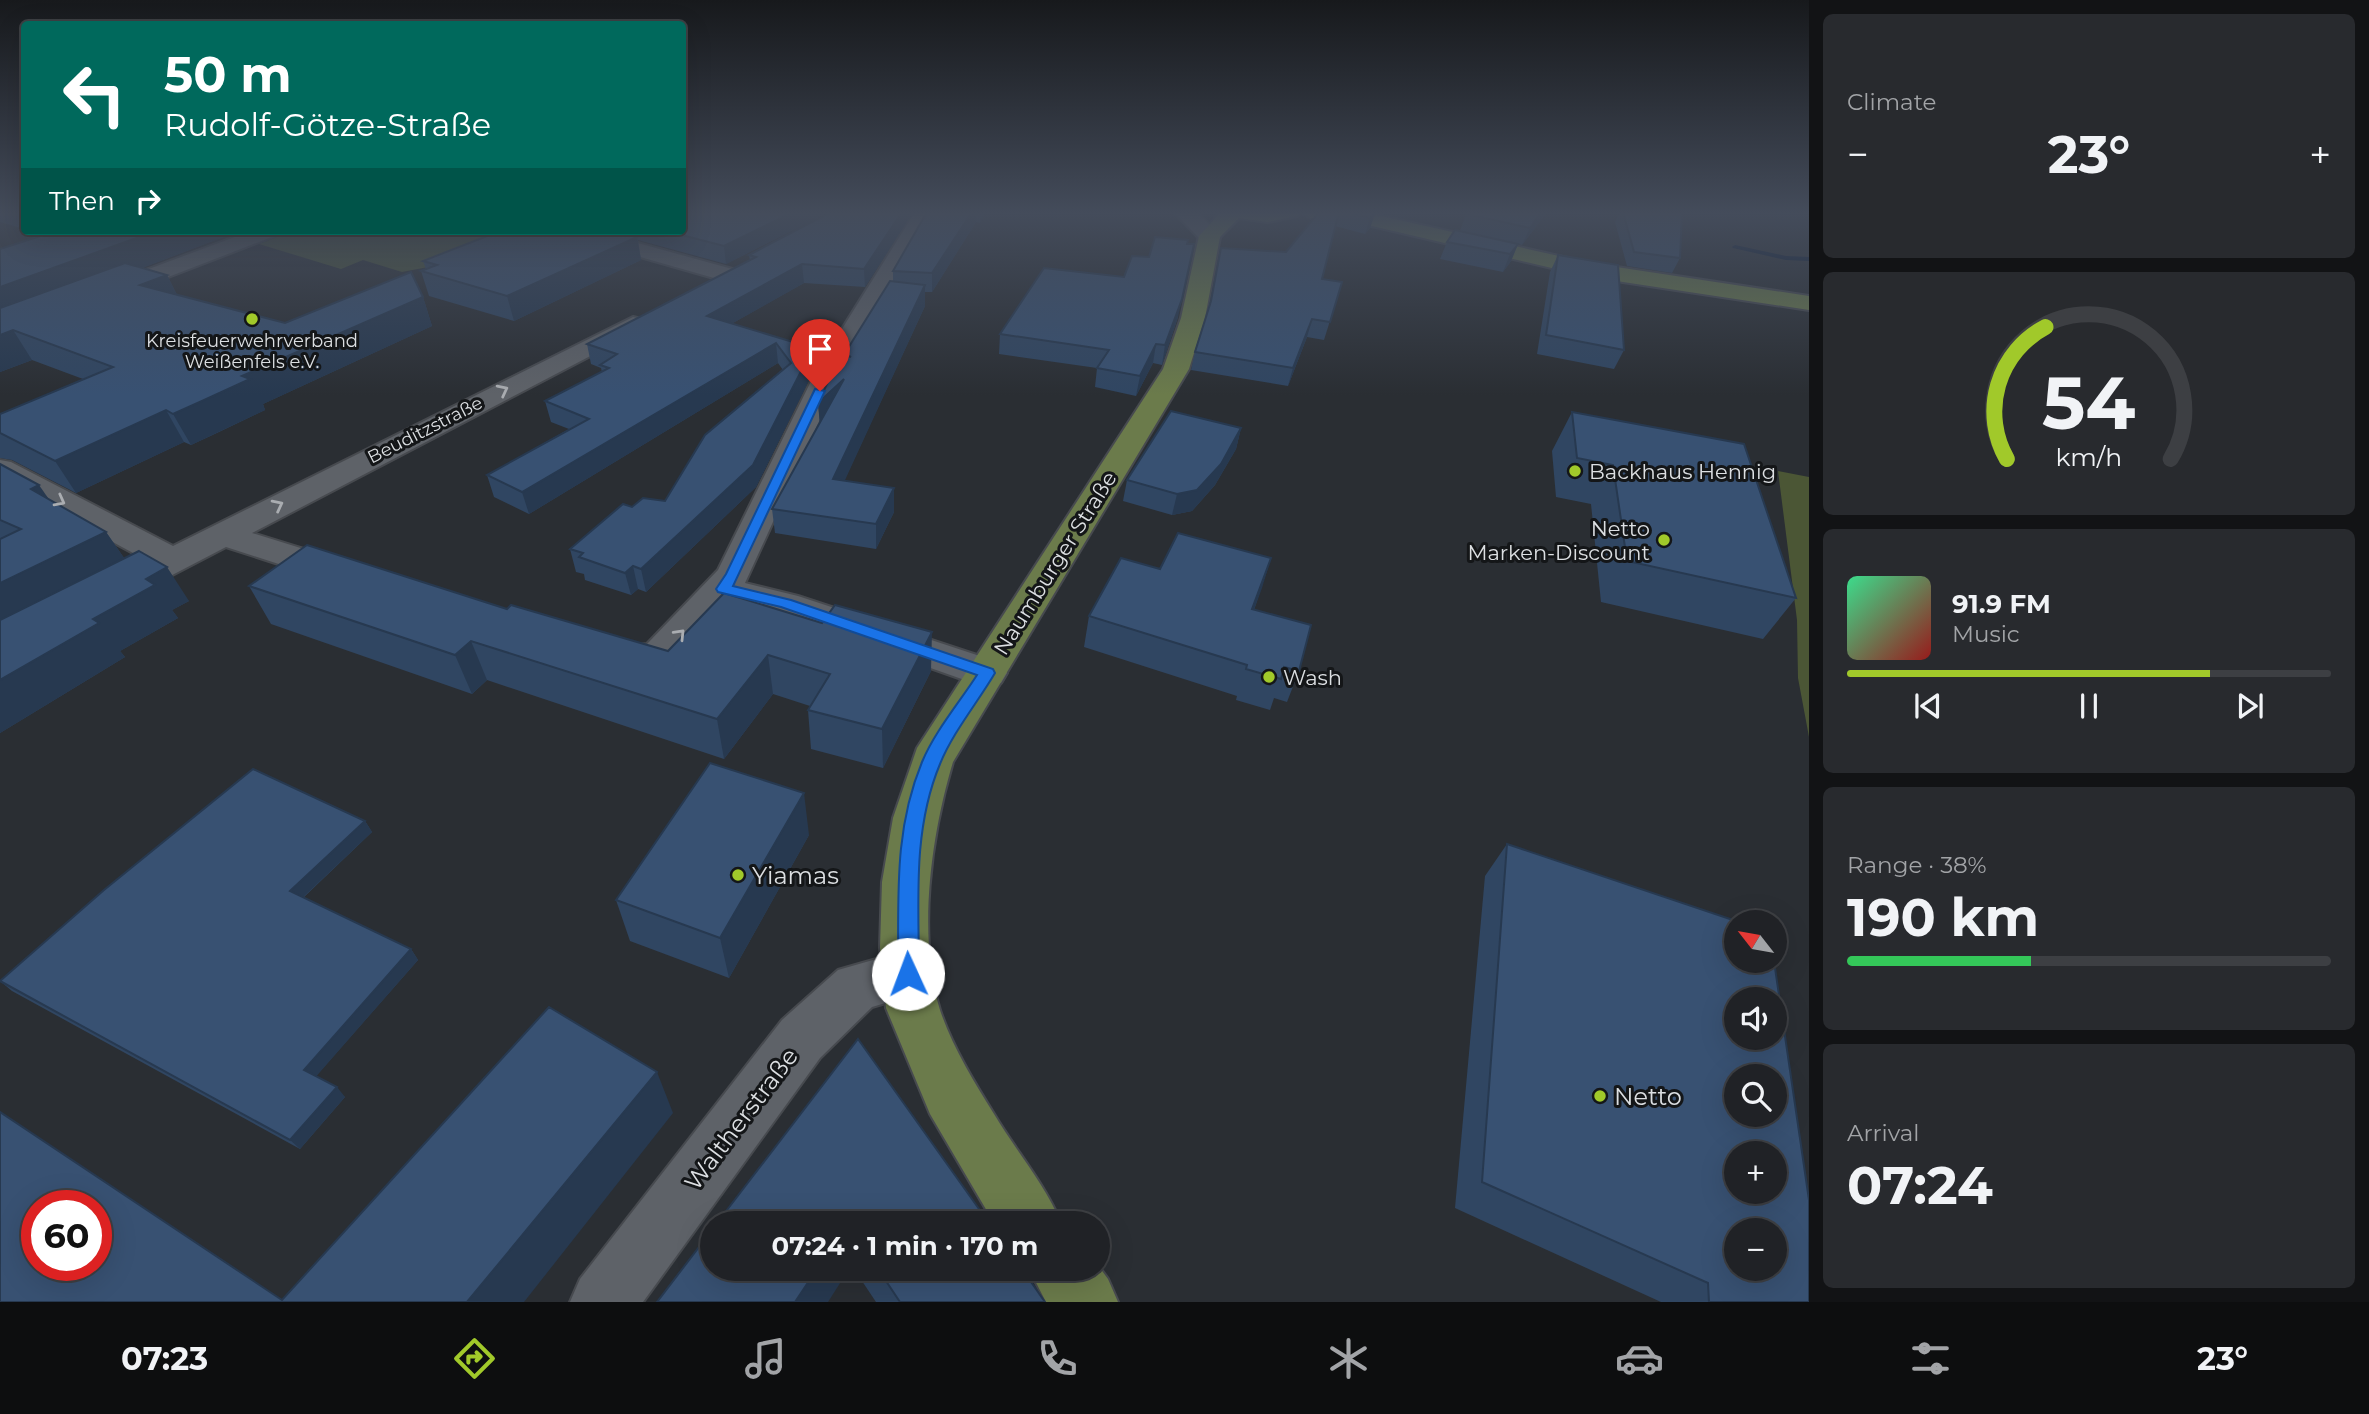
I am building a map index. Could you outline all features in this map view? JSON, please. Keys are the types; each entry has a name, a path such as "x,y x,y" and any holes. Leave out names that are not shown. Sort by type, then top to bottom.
{"main road":[{"name":"Naumburger Straße","path":"1021,1211 993,1171 943,1082 913,1009 908,974 909,841 917,801 932,760 1176,369 1193,318 1202,273"},
{"path":"1608,273 1809,303"},
{"path":"1070,1281 1085,1302"}],"street":[{"path":"90,299 159,273"},
{"path":"691,294 732,273"},
{"path":"588,648 627,660 659,655 723,589 733,575 830,369 888,273"},
{"name":"Beuditzstraße","path":"98,598 654,313"},
{"path":"0,469 172,561"},
{"path":"224,533 248,544 365,580"},
{"path":"723,589 785,604 987,673"},
{"name":"Waltherstraße","path":"603,1302 801,1039 857,987 908,974"}],"green space":[{"path":"1778,471 1809,477 1809,737 1798,678 1797,620"}],"building":[{"path":"0,273 40,273 0,287"},
{"path":"98,273 159,273 167,275 140,285 285,323 409,273 423,297 242,376 250,379 173,414 166,410 55,461 0,433 0,414 113,367 13,330 0,335 0,308"},
{"path":"427,273 558,273 507,296"},
{"path":"725,273 786,273 707,316 813,348 753,465 641,569 633,566 625,573 579,557 583,553 570,549 623,504 632,507 643,498 665,501 705,435 791,363 776,343 522,492 487,475 589,419 545,401 609,368 600,365 617,354 587,344"},
{"path":"1041,273 1086,273 1124,277 1126,273 1188,273 1182,299 1165,345 1156,344 1140,376 1097,368 1109,350 1000,334"},
{"path":"1216,273 1324,273 1322,279 1342,282 1330,322 1312,319 1293,368 1195,352 1211,301"},
{"path":"1555,273 1619,273 1624,350 1546,335"},
{"path":"890,281 925,285 833,479 894,488 876,524 772,509 844,379 818,403 841,354 851,357 845,353"},
{"path":"1171,411 1241,428 1221,464 1197,490 1177,494 1127,480"},
{"path":"1572,412 1744,444 1796,598 1627,561 1613,465 1577,458"},
{"path":"0,464 39,485 31,489 106,532 0,583 0,539 21,529 0,520"},
{"path":"1178,533 1271,558 1252,609 1311,625 1299,671 1284,667 1281,679 1246,669 1247,665 1089,616 1121,558 1160,569"},
{"path":"307,545 507,609 511,605 668,651 724,593 822,623 835,605 932,632 882,729 808,710 830,674 768,655 717,719 471,641 455,655 249,586"},
{"path":"139,551 167,567 146,579 155,585 93,619 99,623 0,680 0,620"},
{"path":"710,763 804,793 720,938 616,900"},
{"path":"253,769 365,821 290,891 411,949 304,1070 337,1087 290,1140 0,981 104,890"},
{"name":"Netto","path":"1507,844 1724,917 1724,973 1776,973 1778,987 1724,987 1724,1050 1787,1050 1809,1200 1809,1302 1709,1302 1708,1283 1482,1182"},
{"path":"549,1007 657,1072 467,1302 0,1302 0,1112 282,1300"},
{"path":"858,1039 980,1211 726,1211"},
{"path":"700,1246 700,1281 809,1281 795,1302 657,1302"},
{"path":"886,1281 1030,1281 1045,1302 900,1302"}],"place":[{"name":"Kreisfeuerwehrverband Weißenfels e.V.","path":"252,319"},
{"name":"Backhaus Hennig","path":"1575,471"},
{"name":"Netto Marken-Discount","path":"1664,540"},
{"name":"Wash","path":"1269,677"},
{"name":"Yiamas","path":"738,875"},
{"name":"Netto","path":"1600,1096"}],"route":[{"path":"820,391 733,575 723,589 785,604 987,673 932,760 917,801 909,841 906,914 908,974"}]}
